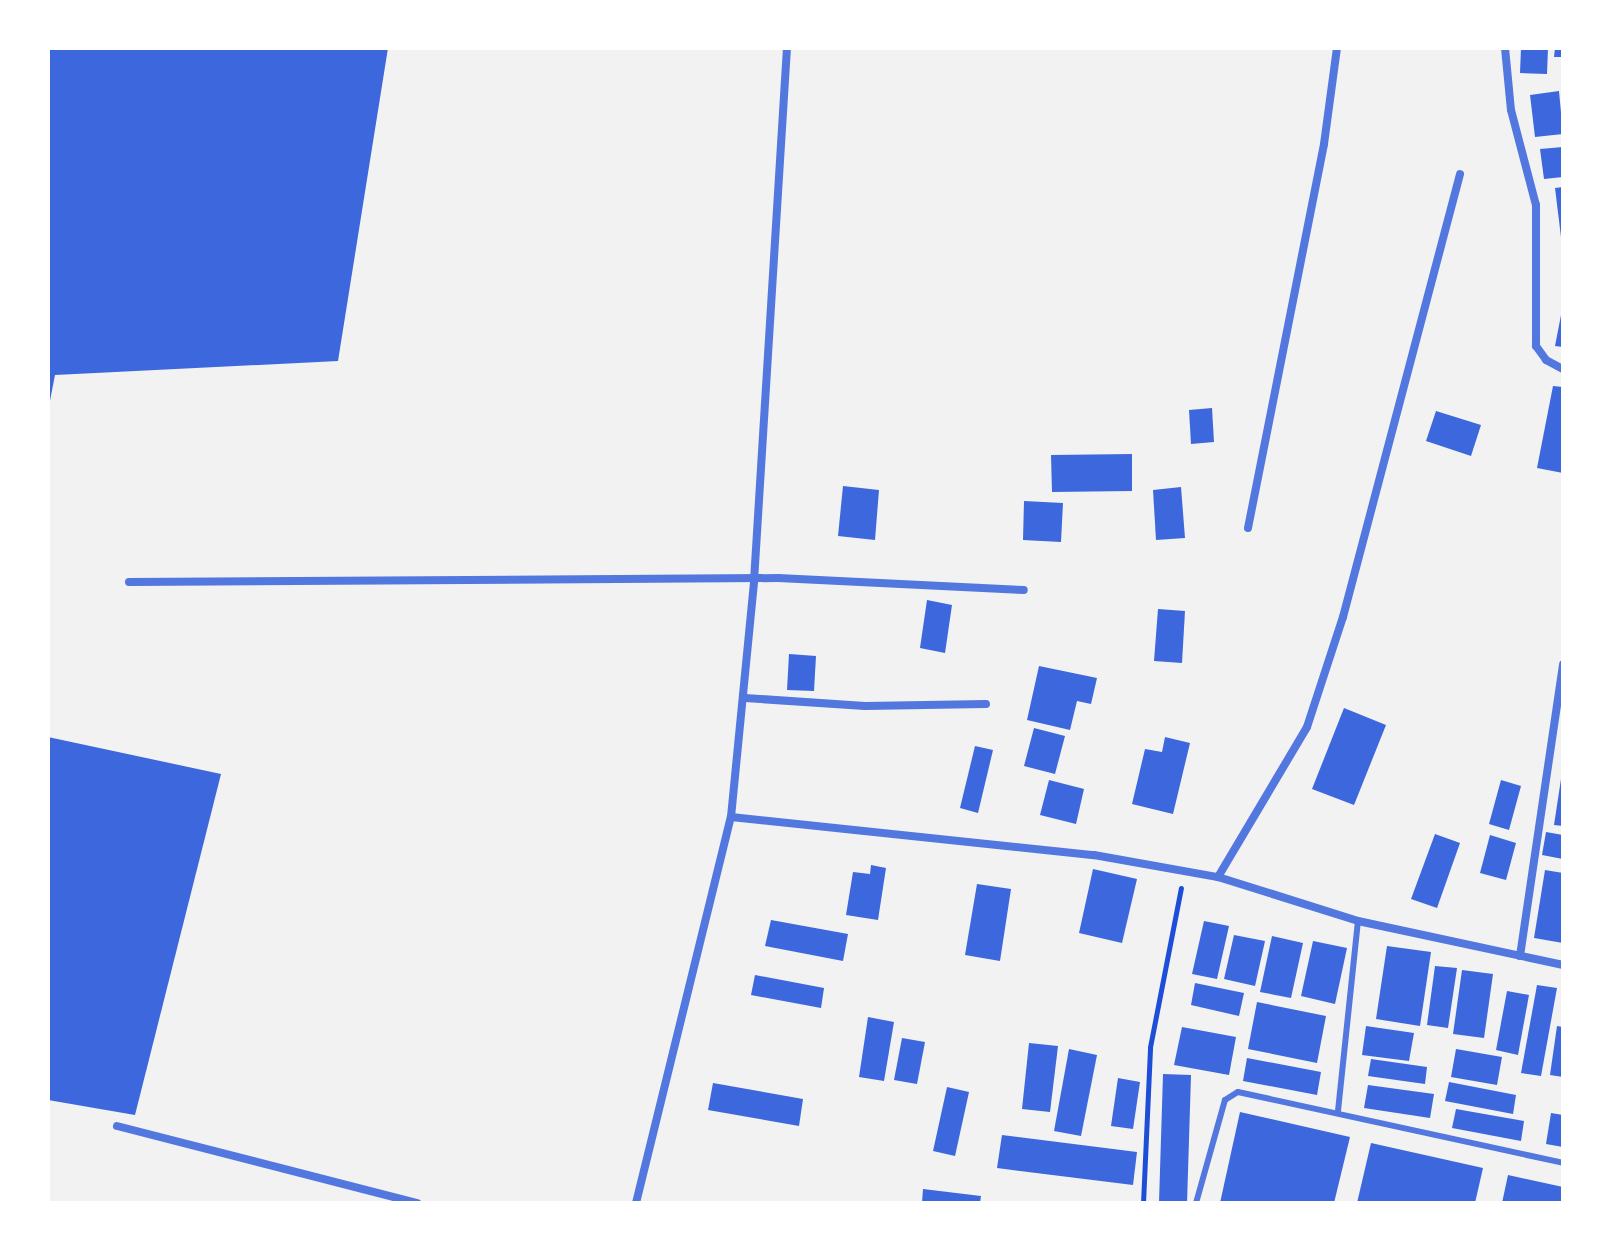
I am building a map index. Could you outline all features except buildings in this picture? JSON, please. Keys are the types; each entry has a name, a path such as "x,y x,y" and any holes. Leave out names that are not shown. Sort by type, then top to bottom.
{"street":[{"path":"636,1203 731,817 754,581 787,48"},
{"path":"1248,528 1324,144 1337,48"},
{"path":"1505,48 1511,110 1536,205 1536,346 1546,360 1563,369"},
{"path":"1218,877 1307,727 1343,617 1460,174"},
{"path":"129,582 754,581 1024,590"},
{"path":"1520,956 1563,664"},
{"path":"745,698 865,706 986,704"},
{"path":"731,817 1094,855 1218,877 1358,921 1563,965"},
{"path":"117,1126 417,1203"}],"lane":[{"path":"1338,1111 1358,921"},
{"path":"1196,1203 1225,1100 1238,1092 1338,1111 1563,1163"}],"path":[{"path":"1143,1203 1150,1047 1185,872"}]}
